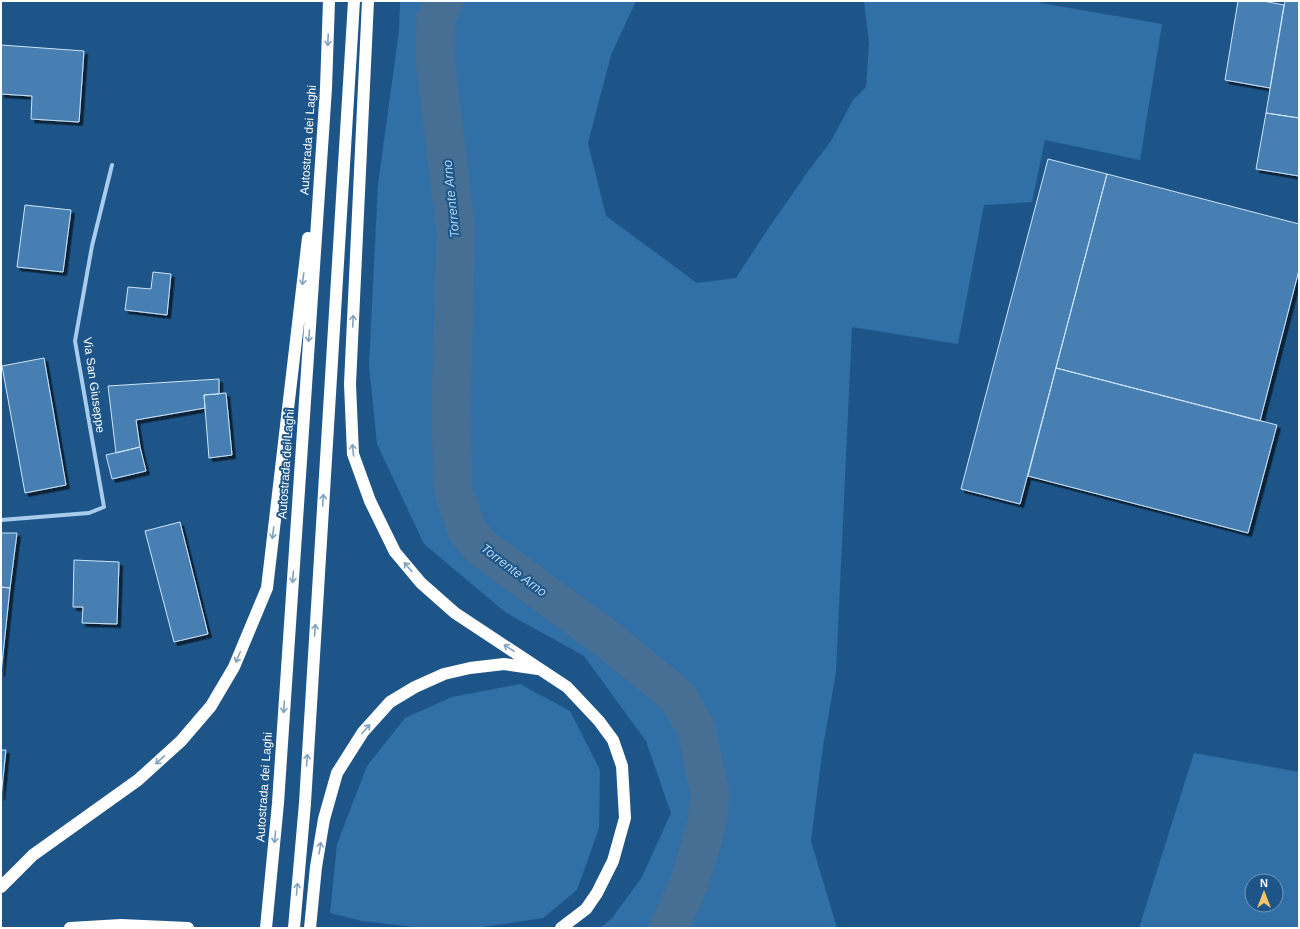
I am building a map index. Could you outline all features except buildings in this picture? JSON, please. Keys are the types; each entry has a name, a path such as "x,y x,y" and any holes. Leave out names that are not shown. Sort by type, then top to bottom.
{"highway":[{"name":"Autostrada dei Laghi","path":"266,928 278,803 326,88 329,1"},
{"path":"294,928 305,803 354,1"},
{"path":"368,1 350,384 353,454 370,501 395,552 421,583 455,613 567,687 599,721 613,740 622,766 625,818 614,861 598,893 586,910 561,928"},
{"path":"1,886 33,855 138,780 186,735 212,706 234,667 267,588 326,88"},
{"path":"310,928 316,867 324,819 337,773 363,732 390,702 415,687 444,674 470,668 504,664 541,669"},
{"path":"70,928 121,925 188,928"}],"street":[{"name":"Via San Giuseppe","path":"1,520 89,513 104,507 75,341 92,246 112,165"}],"shaded area":[{"path":"400,1 636,1 611,55 588,143 606,216 697,283 736,278 766,232 831,141 853,100 866,87 869,43 864,1 1040,1 1041,3 1162,24 1140,160 1045,140 1032,202 984,205 958,344 852,327 836,672 823,747 811,841 837,928 600,928 612,918 642,877 671,813 646,741 584,656 505,612 424,544 377,444 369,365 378,184 399,31"},
{"path":"520,684 570,711 600,770 599,828 577,890 543,918 476,928 422,928 362,921 330,913 337,844 367,766 405,718 452,697"},
{"path":"1194,753 1299,772 1299,928 1139,928"}],"waterway":[{"name":"Torrente Arno","path":"444,1 436,19 435,59 456,230 451,409 453,489 467,530 480,546 611,642 678,697 696,728 710,793 707,823 690,882 668,928"}]}
